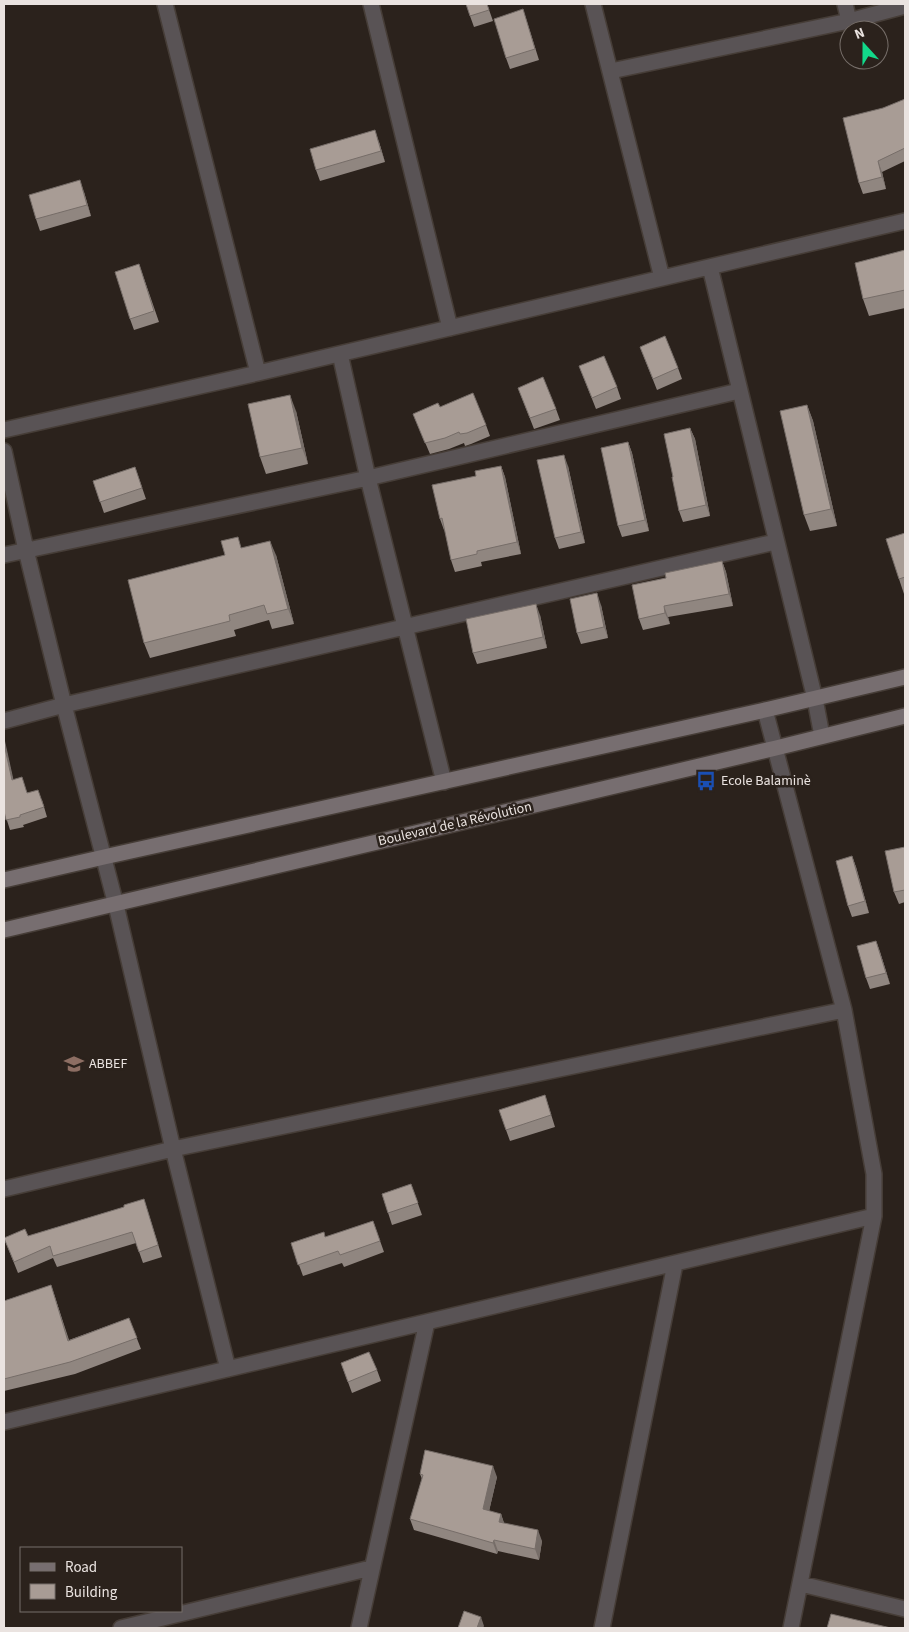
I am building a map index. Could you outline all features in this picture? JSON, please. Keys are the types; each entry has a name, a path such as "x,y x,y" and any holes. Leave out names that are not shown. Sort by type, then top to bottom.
{"main road":[{"path":"4,880 815,699 905,677"},
{"name":"Boulevard de la Révolution","path":"4,930 116,905 905,716"}],"street":[{"path":"166,4 258,374"},
{"path":"372,4 450,328"},
{"path":"594,4 662,278"},
{"path":"845,4 849,20"},
{"path":"853,20 905,6"},
{"path":"611,71 839,23"},
{"path":"4,430 258,374 905,221"},
{"path":"710,267 775,542 815,699 822,736"},
{"path":"340,354 368,478 444,782"},
{"path":"4,555 368,478 739,391"},
{"path":"4,451 26,550 116,905 173,1149 228,1369"},
{"path":"4,721 64,705 775,542"},
{"path":"765,710 844,1010 874,1174 874,1216 791,1628"},
{"path":"4,1189 173,1149 844,1010"},
{"path":"4,1422 874,1216"},
{"path":"602,1628 675,1264"},
{"path":"359,1628 427,1322"},
{"path":"121,1628 371,1568"},
{"path":"801,1584 905,1609"}],"building":[{"path":"466,4 487,4 489,10 470,16"},
{"path":"523,9 535,49 506,58 494,19"},
{"path":"905,99 905,148 878,161 882,177 859,183 843,118 883,108"},
{"path":"375,130 381,151 316,170 310,149"},
{"path":"80,180 87,205 36,219 29,195"},
{"path":"905,250 905,290 863,299 855,263"},
{"path":"139,264 154,311 130,319 115,272"},
{"path":"665,336 678,368 653,379 640,347"},
{"path":"604,356 617,387 592,398 579,366"},
{"path":"543,377 556,409 530,418 518,388"},
{"path":"473,393 486,425 467,433 460,434 459,432 425,443 413,414 438,403 440,407"},
{"path":"290,395 302,448 260,457 248,404"},
{"path":"807,405 831,509 804,515 780,411"},
{"path":"690,428 706,505 679,511 664,434"},
{"path":"628,442 645,520 618,526 601,448"},
{"path":"564,455 581,532 555,538 537,460"},
{"path":"501,466 517,542 477,551 477,554 451,560 442,518 440,519 432,485 476,476 475,471"},
{"path":"135,467 142,488 100,502 93,481"},
{"path":"905,533 905,577 899,579 886,539"},
{"path":"238,537 241,548 270,541 288,609 267,614 264,605 229,615 230,621 144,643 128,580 225,555 221,541"},
{"path":"722,561 729,594 664,606 665,613 639,619 632,585 666,578 665,573"},
{"path":"597,593 604,627 577,633 570,599"},
{"path":"536,604 543,637 473,653 466,619"},
{"path":"4,744 12,780 22,777 27,793 38,790 44,807 20,815 20,817 6,820 4,811"},
{"path":"905,847 905,890 894,892 885,851"},
{"path":"852,856 865,901 848,906 836,861"},
{"path":"876,941 886,973 866,978 857,946"},
{"path":"545,1095 551,1115 506,1130 499,1110"},
{"path":"411,1184 418,1203 388,1213 382,1194"},
{"path":"144,1199 158,1245 139,1252 132,1232 53,1256 50,1246 14,1262 4,1238 25,1229 28,1236 124,1207 124,1205"},
{"path":"373,1221 380,1241 340,1255 338,1251 298,1265 291,1243 324,1232 325,1237"},
{"path":"51,1285 68,1341 129,1318 137,1338 70,1362 4,1379 4,1301"},
{"path":"369,1352 377,1370 348,1382 341,1363"},
{"path":"425,1450 493,1466 483,1509 501,1514 499,1522 538,1530 535,1549 494,1540 493,1543 410,1519 423,1475 420,1474"},
{"path":"464,1611 481,1617 477,1628 458,1628"},
{"path":"831,1614 891,1628 827,1628"}],"place":[{"name":"Ecole Balaminè","path":"706,781"},
{"name":"ABBEF","path":"74,1064"}]}
